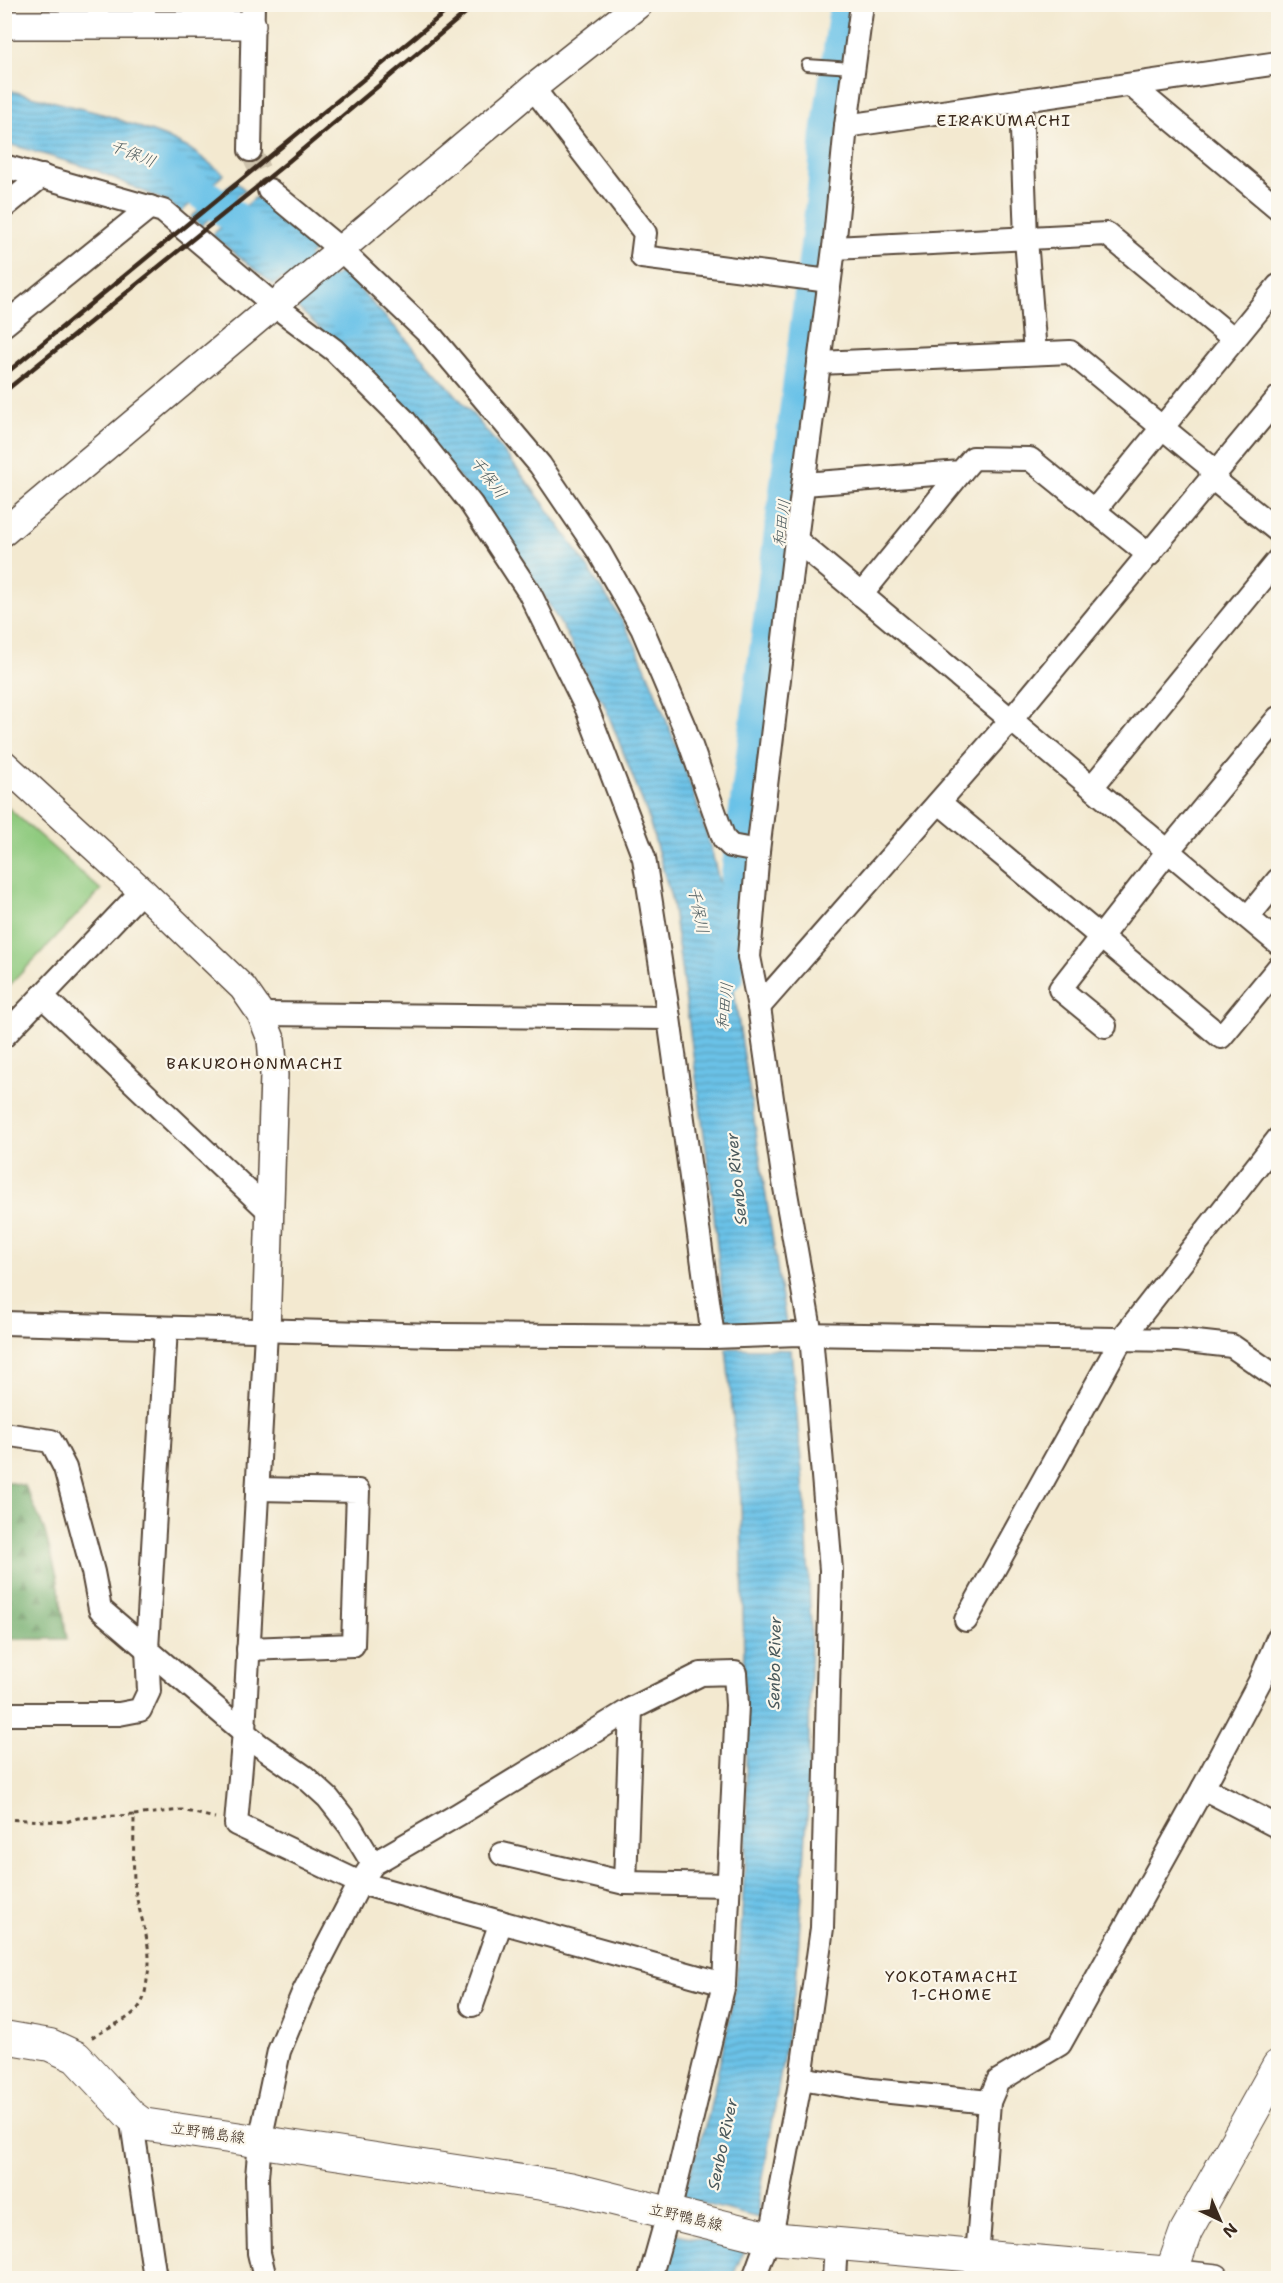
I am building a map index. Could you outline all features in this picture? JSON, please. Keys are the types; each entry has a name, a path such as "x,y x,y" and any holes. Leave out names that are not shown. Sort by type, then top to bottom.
{"main road":[{"name":"立野鴨島線","path":"4,2037 50,2045 76,2057 131,2116 142,2124 568,2188 765,2236 836,2245 1170,2276"},
{"path":"1170,2276 1186,2232 1278,2066"}],"street":[{"path":"4,532 533,88 639,4"},
{"path":"754,2278 801,2078 822,1928 831,1570 805,1335 759,1007 749,957 746,849 804,484 819,363 825,281 834,248 850,68 862,4"},
{"path":"4,25 144,15 253,15 250,150"},
{"path":"846,126 1278,63"},
{"path":"1132,86 1278,208"},
{"path":"533,88 645,233 642,257 825,281"},
{"path":"1021,102 1026,239 1035,353"},
{"path":"4,166 164,211 278,301 334,350 405,421 471,504 529,592 587,709 644,858 717,1337"},
{"path":"4,207 42,176"},
{"path":"269,190 432,337 540,465 599,552 646,638 685,729 724,839 746,849"},
{"path":"4,325 150,207"},
{"path":"834,248 1107,234 1234,339"},
{"path":"1094,511 1278,286"},
{"path":"819,363 1070,352 1208,465 1213,479 1278,531"},
{"path":"759,1007 1011,720 1278,398"},
{"path":"861,595 973,458 1030,459 1149,555"},
{"path":"804,484 961,472"},
{"path":"796,540 1278,943"},
{"path":"1092,787 1278,560"},
{"path":"1105,1026 1060,989 1168,851 1278,718"},
{"path":"4,764 243,988 261,1014 271,1039 274,1076 266,1332 244,1731 236,1824 360,1883 724,1984"},
{"path":"940,803 1221,1037 1278,968"},
{"path":"1248,917 1278,880"},
{"path":"4,1036 142,891"},
{"path":"42,996 269,1211"},
{"path":"261,1014 669,1018"},
{"path":"966,1620 1121,1340 1278,1140"},
{"path":"4,1323 266,1332 1178,1340 1232,1346 1275,1367"},
{"path":"4,1714 119,1714 140,1710 149,1691 147,1649 166,1328"},
{"path":"4,1434 51,1442 64,1468 93,1572 100,1609 259,1745 305,1777 328,1798 350,1826 373,1864"},
{"path":"248,1649 353,1646 358,1491 257,1489"},
{"path":"978,2257 990,2102 998,2081 1060,2044 1203,1788 1260,1681 1278,1638"},
{"path":"265,2278 259,2242 257,2177 260,2141 279,2051 303,1993 360,1883 373,1864 631,1709 701,1674 735,1673 737,1705 724,1984 672,2214 650,2278"},
{"path":"625,1883 631,1709"},
{"path":"1203,1788 1278,1827"},
{"path":"502,1854 625,1883 729,1885"},
{"path":"472,2005 501,1922"},
{"path":"801,2078 872,2090 990,2102"},
{"path":"131,2116 155,2278"},
{"path":"834,2278 836,2245"},
{"path":"1170,2276 1216,2278"}],"lane":[{"path":"807,65 850,68"}],"path":[{"path":"4,1819 66,1822 78,1818 182,1810 236,1824"},
{"path":"76,2057 86,2042 100,2030 112,2026 129,2015 141,2003 146,1988 151,1964 146,1927 134,1881 134,1815"}],"green space":[{"path":"5,805 101,890 5,990"},
{"path":"4,1481 25,1486 44,1529 57,1576 67,1639 5,1639 5,1594 7,1594 10,1573 5,1572"}],"water":[{"path":"4,89 106,115 166,137 190,149 224,174 180,213 170,203 93,169 5,143"},
{"path":"235,181 245,190 226,205 216,206 217,212 201,226 191,217 208,203 214,204 213,200"},
{"path":"256,197 319,247 274,285 212,235"},
{"name":"Senbo River","path":"342,271 443,380 537,495 616,611 644,664 696,800 720,885 723,891 731,894 731,927 738,976 732,979 786,1324 725,1323 710,1178 672,901 647,813 603,701 593,690 566,633 524,563 479,500 363,369 297,307"},
{"name":"Senbo River","path":"726,1348 791,1350 806,1515 811,1628 808,1804 796,1983 759,2201 759,2218 682,2198 708,2117 730,2016 740,1949 747,1825 741,1500"},
{"path":"674,2233 744,2250 732,2278 659,2278"}],"waterway":[{"name":"和田川","path":"727,975 734,902 824,185 827,137 846,4"},
{"name":"千保川","path":"166,166 315,282 351,321"}],"tunnel":[{"path":"250,150 269,190"}],"railway":[{"path":"4,375 455,4"},
{"path":"4,392 283,166 476,4"}],"district":[{"name":"EIRAKUMACHI","path":"1004,120"},
{"name":"BAKUROHONMACHI","path":"255,1063"},
{"name":"YOKOTAMACHI 1-CHOME","path":"952,1985"}]}
